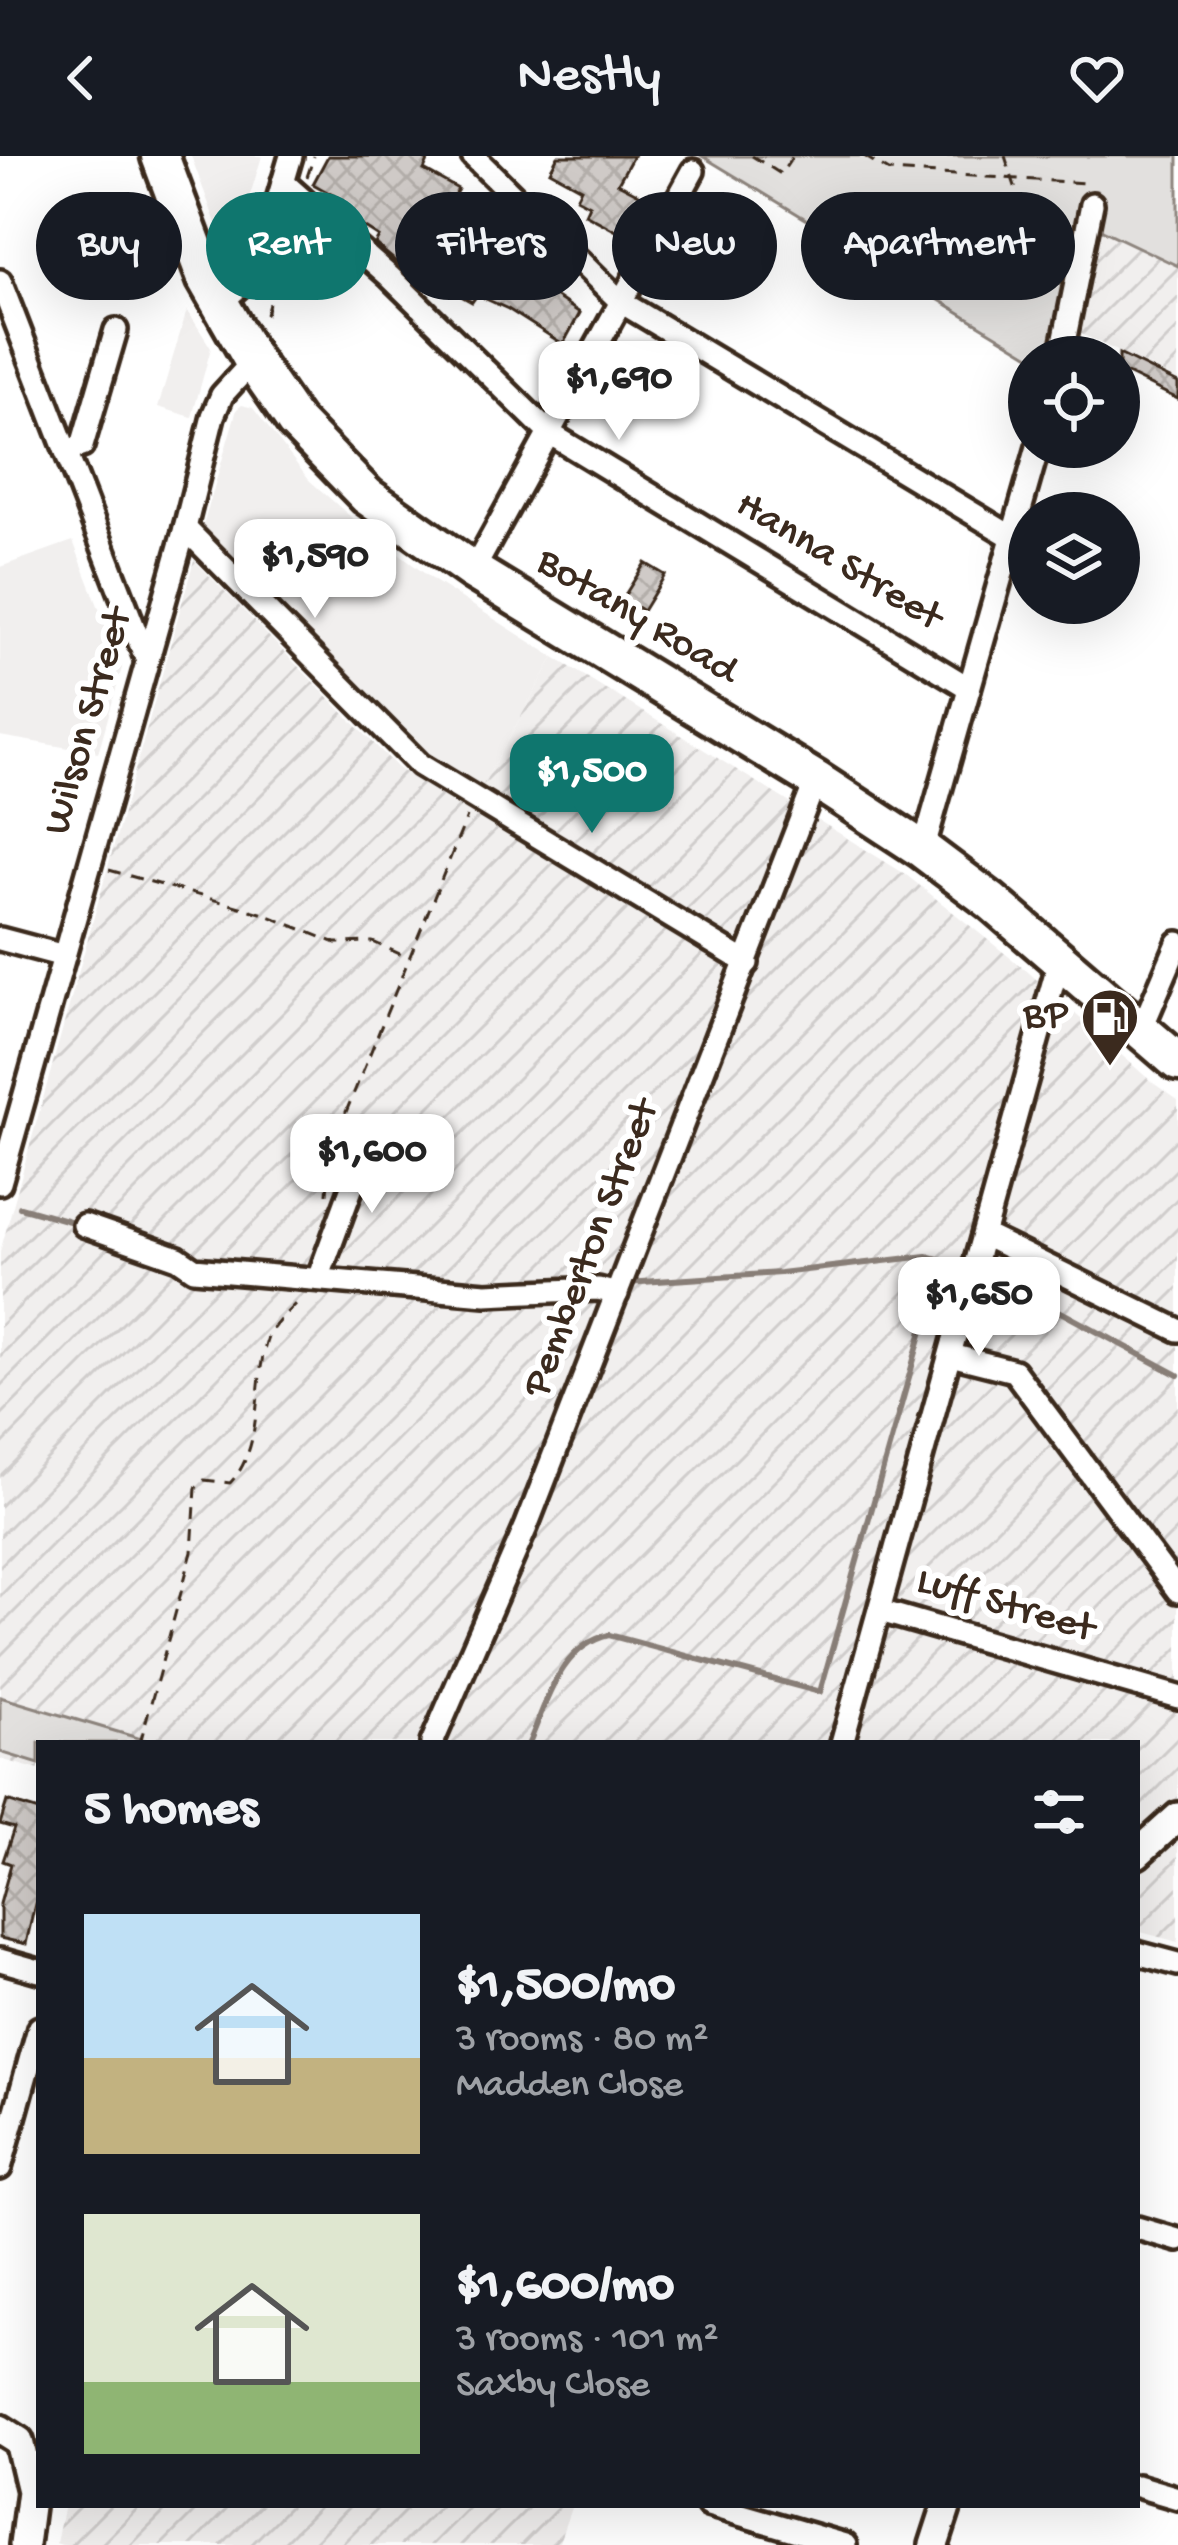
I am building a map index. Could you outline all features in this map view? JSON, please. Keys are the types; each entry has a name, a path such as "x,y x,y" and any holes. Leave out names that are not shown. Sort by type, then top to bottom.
{"main road":[{"name":"Botany Road","path":"160,156 191,247 253,361 295,422 367,496 473,571 923,850 1060,958 1178,1061"}],"street":[{"path":"219,304 257,271 294,184 291,156"},
{"path":"472,156 621,302 1008,535"},
{"path":"473,571 693,171"},
{"name":"Hanna Street","path":"294,184 549,433 969,688"},
{"path":"1066,336 1088,194"},
{"path":"0,281 148,662"},
{"path":"66,451 82,446 116,330"},
{"name":"Wilson Street","path":"0,1183 222,394 253,361"},
{"path":"185,528 405,753 747,963"},
{"path":"923,850 1008,551"},
{"name":"Pemberton Street","path":"433,1740 526,1527 816,780"},
{"path":"0,939 64,956"},
{"path":"1141,1030 1178,943"},
{"path":"843,1740 1060,958"},
{"path":"318,1279 372,1132"},
{"path":"83,1225 178,1258 194,1269 486,1294 598,1289 617,1294"},
{"path":"984,1235 1178,1330"},
{"path":"951,1355 1014,1371 1178,1591"},
{"name":"Luff Street","path":"880,1611 1178,1697"},
{"path":"1140,1851 1178,1816"},
{"path":"1140,1954 1178,1964"},
{"path":"0,1960 36,1969"},
{"path":"0,2168 36,2039"},
{"path":"1140,2229 1178,2240"},
{"path":"0,2429 19,2441 11,2458 31,2491 24,2545"},
{"path":"1140,2487 1178,2498"},
{"path":"718,2508 845,2545"},
{"path":"934,2545 946,2508"}],"path":[{"path":"294,184 314,156"},
{"path":"752,156 781,174 793,156"},
{"path":"865,156 889,171 1014,178 1088,194"},
{"path":"1005,156 1037,254 1073,301"},
{"path":"90,865 261,913 336,943 373,942 409,958"}],"shaded area":[{"path":"191,156 262,156 251,192 206,192 206,196"},
{"path":"702,156 1178,156 1178,266 1100,229 1073,336 1008,336 1008,342 939,300 1075,300 1075,192 801,192 801,216 777,202 777,192 761,192"},
{"path":"1100,229 1178,266 1178,380 1140,362 1140,336 1086,336 1073,330"},
{"path":"187,310 211,348 192,417 158,407"},
{"path":"242,405 253,408 309,480 360,525 436,582 554,657 479,792 443,770 375,714 200,536"},
{"path":"73,541 122,668 98,753 0,736 0,567"},
{"path":"194,560 400,770 463,808 479,792 554,657 905,874 1178,1100 1178,1942 1140,1932 1140,1740 36,1740 36,1769 0,1759 0,1252"},
{"path":"0,1697 145,1740 36,1740 36,1763 0,1752"},
{"path":"63,2508 571,2508 558,2545 56,2543"}],"building":[{"path":"328,156 419,156 428,161 424,170 458,189 395,192 395,261 375,244 379,237 371,232 371,192 328,192 313,184"},
{"path":"558,156 633,156 618,183 635,192 612,192 612,229 588,216 588,192 579,192 581,188 550,171"},
{"path":"488,300 561,300 580,313 563,344"},
{"path":"1140,364 1178,383 1178,399 1140,380"},
{"path":"645,563 665,575 643,611 623,598"},
{"path":"7,1801 36,1810 36,1899 26,1944 0,1938 0,1904 11,1864 3,1861 14,1828 0,1824"}],"waterway":[{"path":"20,1207 80,1224"},
{"path":"626,1283 780,1273 927,1256 990,1274 1178,1375"},
{"path":"530,1740 567,1663 592,1641 609,1635 820,1692 942,1260"}],"place":[{"name":"BP","path":"1110,1068"}]}
